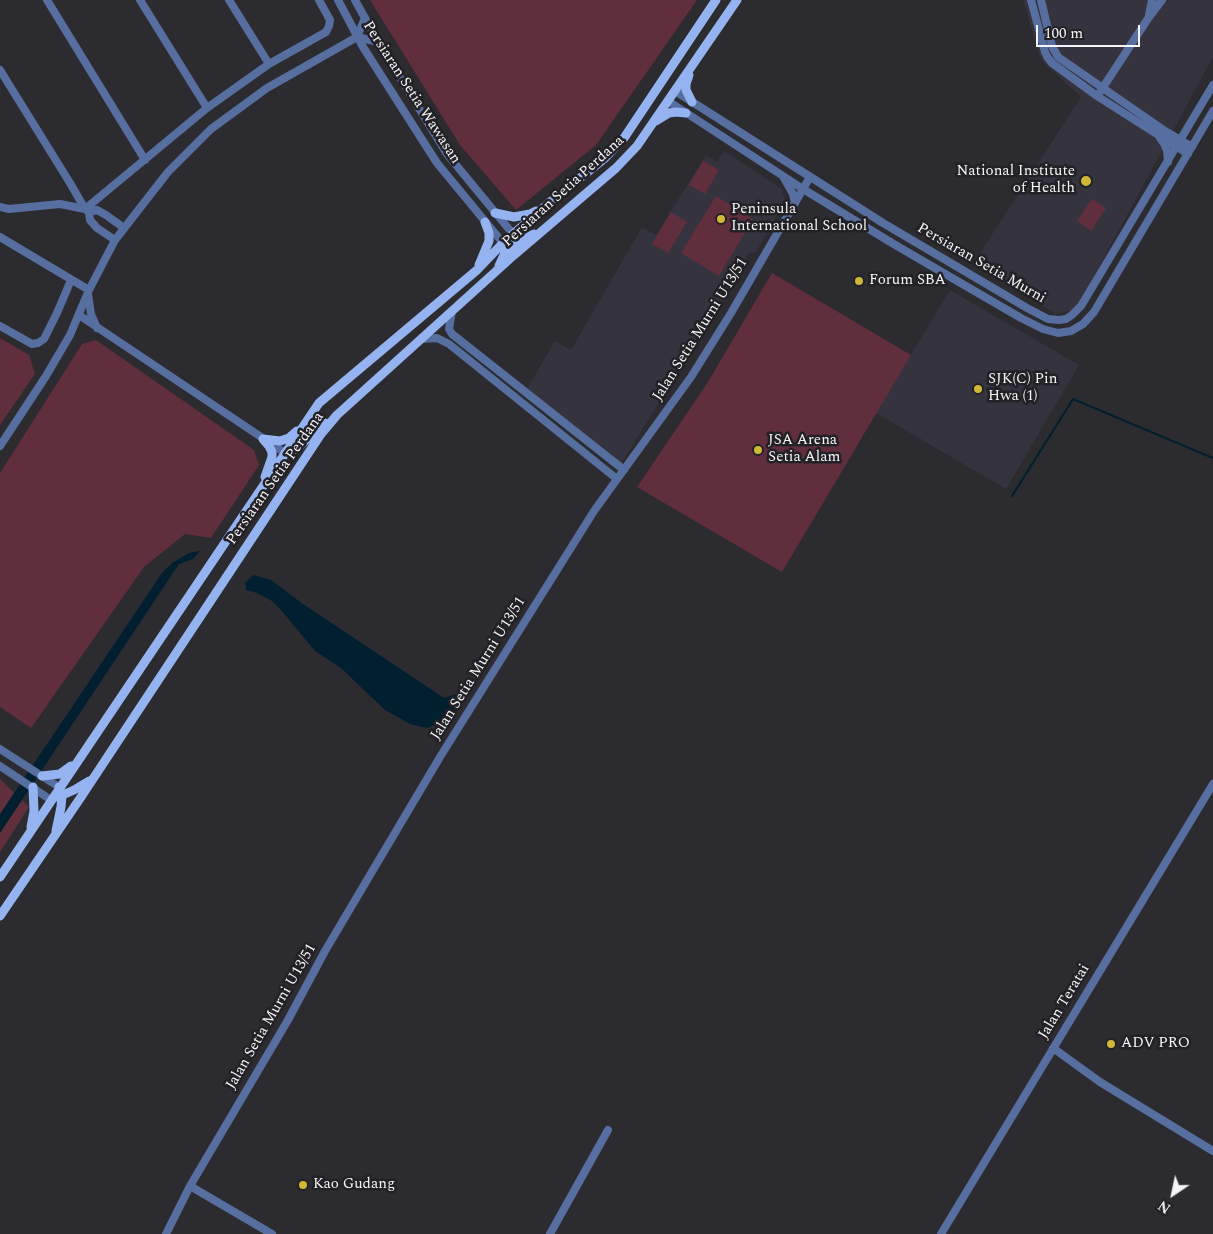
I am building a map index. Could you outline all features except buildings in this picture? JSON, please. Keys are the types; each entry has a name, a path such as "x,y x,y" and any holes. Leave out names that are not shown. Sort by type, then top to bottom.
{"main road":[{"name":"Persiaran Setia Perdana","path":"513,234 605,158 624,138 716,0"},
{"name":"Persiaran Setia Perdana","path":"0,916 319,436 334,418 496,271 616,168 637,146 736,0"},
{"path":"692,102 686,90 686,84 695,61"},
{"path":"668,101 665,84 671,74 672,67"},
{"path":"644,109 659,94 675,91"},
{"path":"652,124 669,113 686,113"},
{"path":"495,213 520,217 530,214 549,203"},
{"path":"477,270 489,241 485,222"},
{"path":"508,244 544,230"},
{"path":"496,271 513,234"},
{"name":"Persiaran Setia Perdana","path":"0,877 51,800 61,792 77,761 319,403 508,244"},
{"path":"285,453 298,448 319,427 334,418"},
{"path":"263,439 280,441 289,438 307,420"},
{"path":"262,487 272,457 269,446 263,439"},
{"path":"41,775 60,774 77,761"},
{"path":"55,835 61,807 61,792 93,778"},
{"path":"30,832 34,811 33,787"}],"street":[{"path":"47,0 145,160"},
{"path":"140,0 207,108"},
{"path":"229,0 269,64"},
{"path":"87,211 207,108 269,64 326,32 330,20 319,0"},
{"name":"Persiaran Setia Wawasan","path":"338,0 357,37 437,163 485,222 508,244"},
{"name":"Persiaran Setia Wawasan","path":"355,0 378,42 447,154 513,234"},
{"path":"1031,0 1048,58 1060,70 1097,96 1162,134 1192,146"},
{"path":"1041,0 1052,46 1058,57 1102,88 1176,147 1188,154"},
{"path":"1149,16 1152,0"},
{"path":"1097,96 1149,16 1162,0"},
{"path":"0,446 46,376 72,331 88,291 114,240 168,172 211,129 267,88 357,37 365,18"},
{"path":"357,37 378,42"},
{"path":"0,70 87,211 90,220 97,228 114,240"},
{"name":"Persiaran Setia Murni","path":"675,91 883,223 1027,308 1048,319 1059,320 1066,319 1081,306 1213,85"},
{"name":"Persiaran Setia Murni","path":"668,101 803,189 897,246 1021,318 1043,329 1058,333 1071,331 1083,324 1094,312 1213,111"},
{"path":"1162,134 1177,132 1192,121"},
{"path":"1162,134 1168,162"},
{"path":"782,175 790,188 795,203 805,198 821,200"},
{"name":"Jalan Setia Murni U13/51","path":"166,1234 190,1186 440,757 594,511 691,377 736,305 810,177"},
{"path":"0,207 10,209 60,204 87,211 97,210 124,228"},
{"path":"0,237 88,291 91,314 97,328"},
{"path":"0,326 32,344 44,340 58,313 71,280"},
{"path":"452,311 449,329 452,334 624,470"},
{"path":"79,315 285,453"},
{"path":"72,331 86,325 97,328"},
{"path":"421,339 437,338 449,344 617,479"},
{"path":"0,749 41,775 61,792"},
{"path":"0,766 51,800"},
{"name":"Jalan Teratai","path":"941,1234 1213,784"},
{"path":"1053,1048 1100,1082 1213,1151"},
{"path":"550,1234 608,1130"},
{"path":"190,1186 272,1234"}],"shaded area":[{"path":"370,0 697,0 596,145 516,210 460,145"},
{"name":"National Institute of Health","path":"1023,0 1213,0 1213,57 1076,309 1056,314 973,264 1081,97 1044,63 1039,54"},
{"path":"724,151 782,189 785,202 756,252 749,253 717,310 713,310 621,464 527,389 555,341 571,350 642,227 656,235 706,155 717,162"},
{"path":"703,161 719,170 705,194 689,185"},
{"path":"716,196 753,219 719,276 681,253"},
{"path":"1092,199 1106,208 1091,231 1077,221"},
{"path":"671,212 687,222 668,253 652,244"},
{"name":"JSA Arena Setia Alam","path":"772,273 911,355 782,572 637,487 708,382"},
{"name":"SJK(C) Pin Hwa (1)","path":"950,290 1079,365 1006,489 876,413"},
{"path":"0,338 29,355 35,374 0,425"},
{"path":"96,340 254,450 259,465 211,538 185,534 144,567 31,728 0,707 0,473 82,344"},
{"path":"0,779 29,807 0,852"}],"water":[{"path":"200,551 193,559 179,564 0,833 0,814 162,573 172,563 189,553"},
{"path":"254,575 271,580 303,604 444,698 456,694 460,697 455,711 445,721 427,728 410,724 385,710 341,668 315,651 272,601 257,593 246,590 245,582"}],"waterway":[{"path":"1012,496 1073,399 1213,458"}],"place":[{"name":"National Institute of Health","path":"1086,181"},
{"name":"Peninsula International School","path":"721,219"},
{"name":"Forum SBA","path":"859,281"},
{"name":"SJK(C) Pin Hwa (1)","path":"978,389"},
{"name":"JSA Arena Setia Alam","path":"758,450"},
{"name":"ADV PRO","path":"1111,1044"},
{"name":"Kao Gudang","path":"303,1185"}]}
